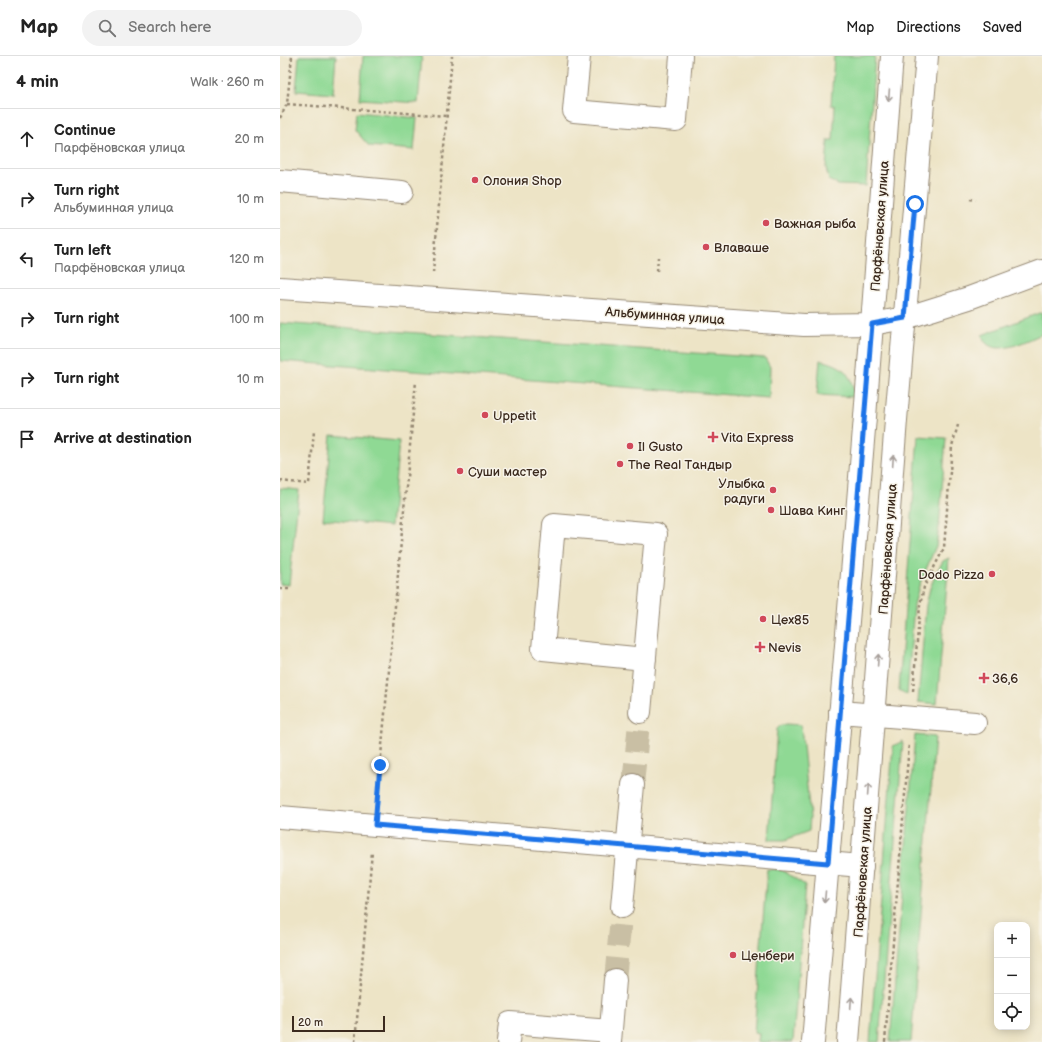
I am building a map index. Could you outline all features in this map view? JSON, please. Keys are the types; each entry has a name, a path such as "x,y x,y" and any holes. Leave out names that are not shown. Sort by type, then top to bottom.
{"street":[{"path":"579,56 574,111 676,120 681,56"},
{"name":"Парфёновская улица","path":"814,1042 892,56"},
{"name":"Парфёновская улица","path":"848,1042 927,56"},
{"path":"280,181 402,192"},
{"name":"Альбуминная улица","path":"280,288 797,324 872,324 905,318 969,298 1042,271"},
{"path":"640,712 645,659 656,534 554,525 543,649 645,659"},
{"path":"840,712 975,723"},
{"path":"622,906 633,785"},
{"path":"280,818 862,866"},
{"path":"508,1042 510,1023 610,1037 615,980"}],"path":[{"path":"280,118 287,104 292,56"},
{"path":"434,264 452,56"},
{"path":"287,104 447,116"},
{"path":"970,199 976,200"},
{"path":"657,271 658,257"},
{"path":"355,1042 416,381"},
{"path":"280,481 309,484 314,431"},
{"path":"280,588 289,589"}],"green space":[{"path":"299,56 336,56 333,94 296,91"},
{"path":"363,56 422,56 418,103 360,99"},
{"path":"834,56 875,56 866,186 838,185 829,180 826,168 828,140 833,140 835,106 831,105"},
{"path":"357,112 417,118 414,150 369,146 355,130"},
{"path":"1042,312 1042,334 1014,346 998,348 992,347 984,340 982,335"},
{"path":"280,323 765,358 770,367 769,398 280,361"},
{"path":"820,360 835,365 845,371 851,382 855,397 817,395"},
{"path":"331,435 399,441 391,526 323,519"},
{"path":"918,436 946,438 939,527 936,546 919,586 914,605 907,695 899,690"},
{"path":"280,488 299,490 289,585 280,584"},
{"path":"949,558 937,704 918,702 926,605 930,588 937,571 943,561"},
{"path":"786,724 801,725 810,817 809,831 785,840 769,840 777,729"},
{"path":"915,735 935,737 911,1042 890,1042"},
{"path":"903,741 879,1042 870,1042 893,746"},
{"path":"767,869 782,870 805,885 793,1042 758,1042 759,1034 754,1033"}],"tunnel":[{"path":"633,785 640,712"},
{"path":"615,980 622,907"}],"place":[{"name":"Олония Shop","path":"475,180"},
{"name":"Важная рыба","path":"766,223"},
{"name":"Влаваше","path":"706,247"},
{"name":"Uppetit","path":"485,415"},
{"name":"Vita Express","path":"713,437"},
{"name":"Il Gusto","path":"630,446"},
{"name":"The Real Тандыр","path":"620,464"},
{"name":"Суши мастер","path":"460,471"},
{"name":"Улыбка радуги","path":"773,490"},
{"name":"Шава Кинг","path":"771,510"},
{"name":"Dodo Pizza","path":"992,574"},
{"name":"Цех85","path":"763,619"},
{"name":"Nevis","path":"760,647"},
{"name":"36,6","path":"984,678"},
{"name":"Ценбери","path":"733,955"}],"route":[{"path":"380,765 375,825 828,863 872,324 905,318 915,204"}]}
